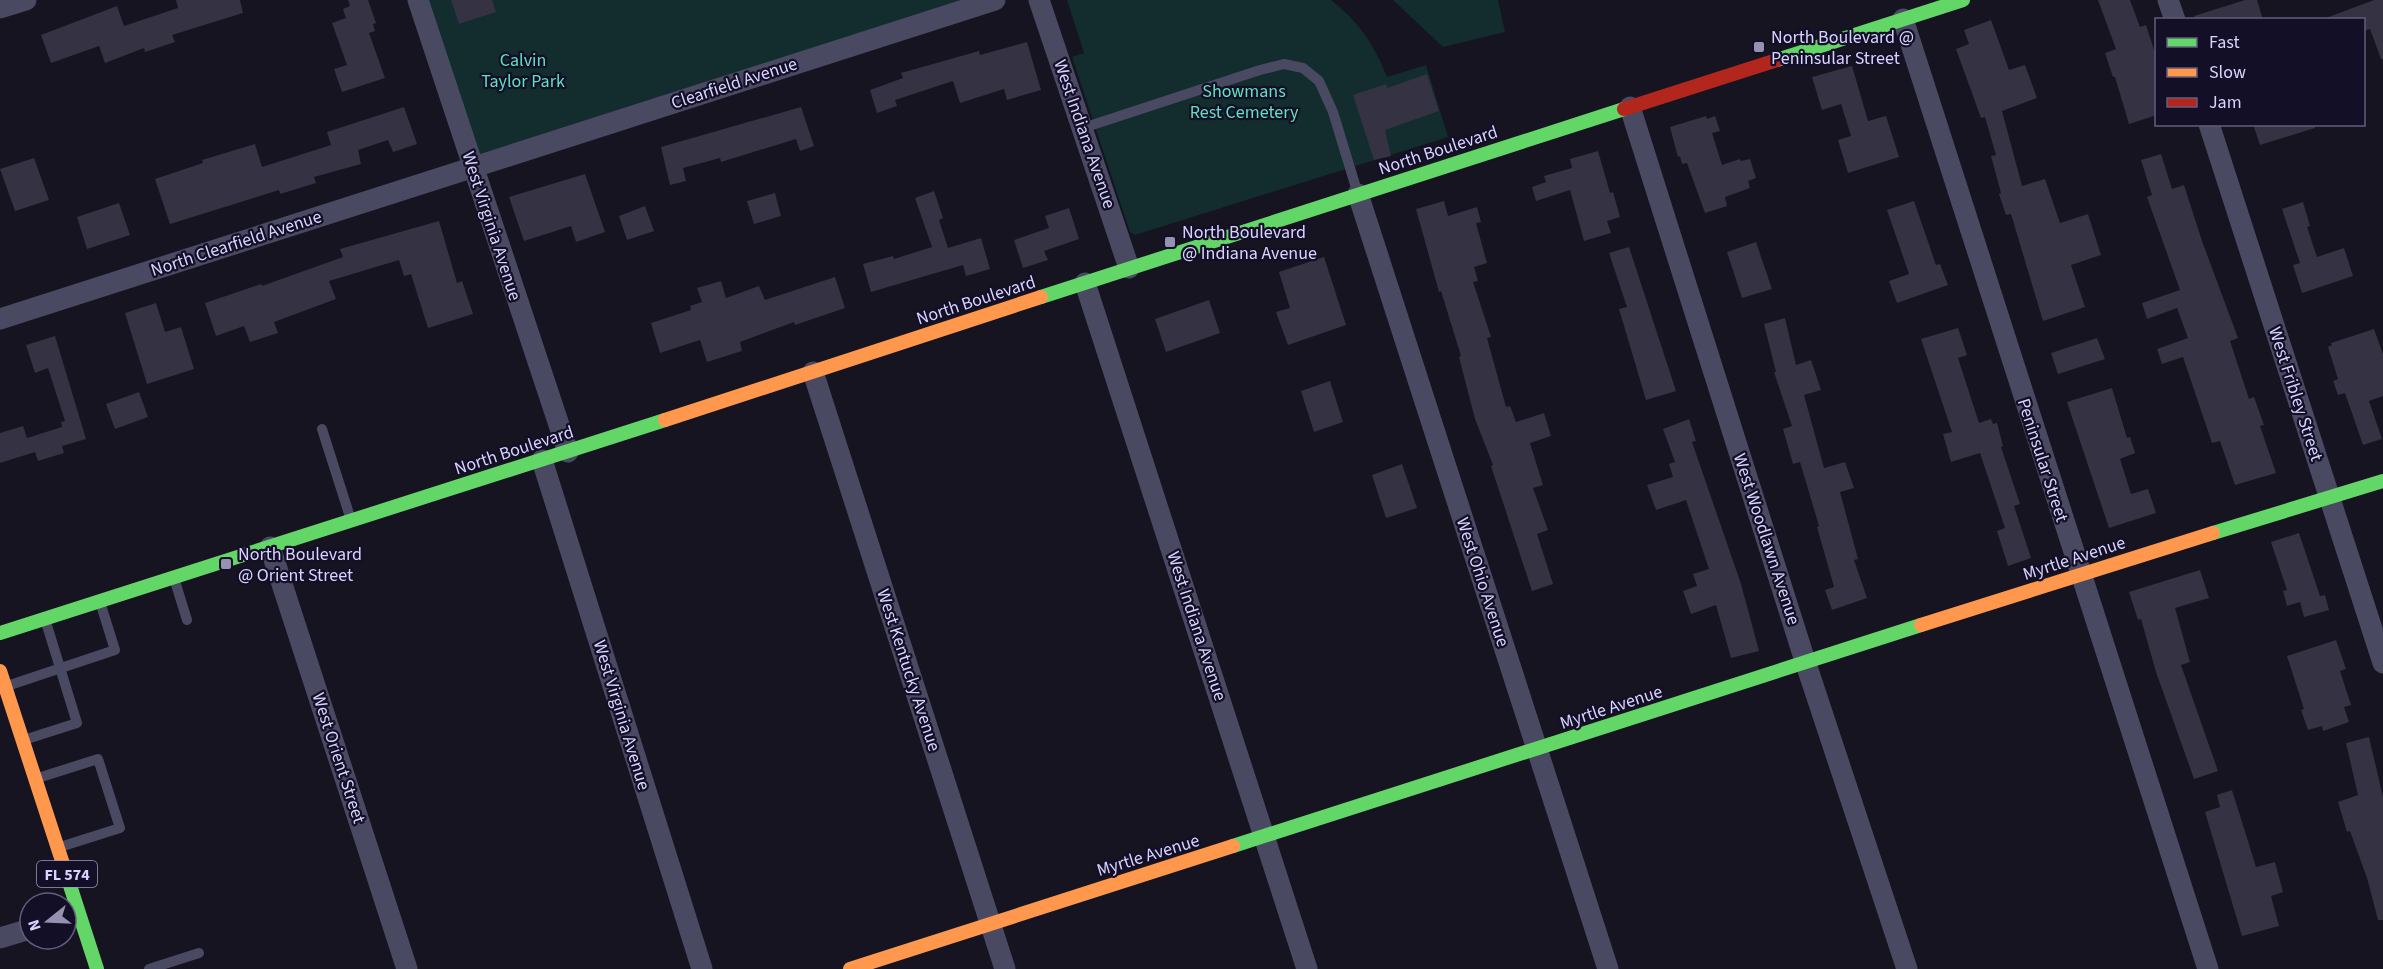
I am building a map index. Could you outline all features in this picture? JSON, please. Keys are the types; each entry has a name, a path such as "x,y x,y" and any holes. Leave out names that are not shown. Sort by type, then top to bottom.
{"street":[{"path":"0,8 26,0"},
{"name":"West Virginia Avenue","path":"418,0 568,452"},
{"name":"Clearfield Avenue","path":"473,167 995,0"},
{"name":"West Indiana Avenue","path":"1040,0 1129,268"},
{"name":"North Boulevard","path":"0,633 568,452 1129,268 1963,0"},
{"path":"2169,0 2174,18"},
{"name":"Peninsular Street","path":"1903,19 2208,969"},
{"name":"West Woodlawn Avenue","path":"1630,107 1806,664 1907,969"},
{"name":"West Fribley Street","path":"2210,126 2383,663"},
{"name":"North Clearfield Avenue","path":"0,319 473,167"},
{"name":"West Ohio Avenue","path":"1358,195 1608,969"},
{"name":"West Indiana Avenue","path":"1085,284 1307,969"},
{"name":"West Kentucky Avenue","path":"813,372 1005,969"},
{"name":"West Virginia Avenue","path":"542,460 702,969"},
{"name":"Myrtle Avenue","path":"850,969 1806,664 2080,574 2383,481"},
{"name":"West Orient Street","path":"270,547 407,969"},
{"name":"FL 574","path":"0,671 58,848 68,891"},
{"name":"FL 574","path":"78,926 98,969"},
{"path":"0,938 18,932"}],"lane":[{"path":"1083,128 1260,70 1284,64 1303,68 1319,81 1333,112 1358,195"},
{"path":"322,429 351,520"},
{"path":"174,578 187,620"},
{"path":"5,686 115,650 100,602"},
{"path":"23,741 77,723 45,619"},
{"path":"35,779 98,759 120,828 58,848"},
{"path":"149,969 199,953"}],"green space":[{"name":"Calvin Taylor Park","path":"426,0 964,0 491,155 480,154 473,147"},
{"name":"Showmans Rest Cemetery","path":"1067,0 1331,0 1365,34 1387,77 1426,65 1448,137 1135,235 1130,232 1072,57 1084,53"},
{"path":"1393,0 1498,0 1505,32 1443,47"}],"building":[{"path":"176,0 240,0 243,13 172,35 175,42 145,52 144,48 105,63 99,46 51,63 41,35 117,6 124,26 178,8"},
{"path":"348,0 368,0 376,23 373,24 375,31 369,33 385,78 342,92 334,69 347,65 332,23 346,18 343,9 350,6"},
{"path":"451,0 492,0 496,12 459,24"},
{"path":"2098,0 2130,0 2140,27 2146,25 2155,53 2155,116 2129,124 2105,53 2116,49"},
{"path":"2245,0 2257,0 2262,18 2194,18 2194,16"},
{"path":"2374,0 2383,0 2383,59 2381,59 2370,29 2365,31 2365,18 2326,18"},
{"path":"1991,20 2009,70 2025,65 2037,98 2002,111 2022,186 2045,179 2060,223 2088,214 2101,255 2071,265 2085,307 2043,321 2011,214 2006,215 1999,194 2001,193 1991,156 1996,155 1985,117 1981,118 1956,49 1969,44 1964,30"},
{"path":"1027,42 1041,90 1007,100 1004,89 960,103 953,81 895,100 897,106 877,113 870,90 903,78 901,73 979,51 980,55"},
{"path":"1852,66 1868,121 1886,116 1899,157 1848,173 1838,140 1851,136 1841,104 1822,110 1812,77"},
{"path":"1427,74 1439,111 1385,130 1391,156 1374,160 1353,95 1386,84 1387,88"},
{"path":"404,107 417,144 393,152 388,140 358,150 361,164 314,177 316,183 280,194 279,190 170,224 155,179 203,163 202,160 255,144 262,167 331,145 327,132"},
{"path":"801,107 814,146 800,151 796,139 721,162 720,158 683,168 686,181 670,185 661,147"},
{"path":"1706,116 1707,119 1715,116 1720,131 1712,133 1722,165 1740,159 1741,161 1750,159 1756,178 1748,181 1750,188 1725,197 1727,206 1705,213 1687,163 1682,164 1680,156 1678,157 1670,127"},
{"path":"2254,126 2315,126 2315,128 2260,145"},
{"path":"1598,151 1610,193 1613,192 1620,217 1607,221 1611,233 1584,241 1570,190 1536,201 1532,187 1546,182 1544,176 1572,168 1570,159"},
{"path":"2161,154 2172,189 2184,185 2238,338 2230,341 2249,399 2254,397 2264,425 2260,426 2276,473 2235,485 2220,441 2212,443 2183,357 2162,364 2157,349 2188,338 2177,308 2147,319 2142,303 2180,290 2147,197 2152,195 2141,160"},
{"path":"34,158 49,200 15,211 0,169"},
{"path":"585,174 605,232 576,242 571,226 524,241 509,197"},
{"path":"934,191 943,218 939,220 948,248 981,238 990,269 966,276 963,265 871,292 863,264 893,256 894,259 932,247 915,198"},
{"path":"775,193 781,216 754,224 747,201"},
{"path":"1444,201 1448,216 1477,207 1481,222 1476,223 1487,263 1474,267 1478,281 1473,282 1491,337 1487,338 1506,407 1510,406 1516,422 1544,413 1551,436 1530,443 1543,485 1533,488 1548,530 1537,534 1553,584 1532,591 1491,466 1493,465 1475,419 1459,357 1461,356 1441,291 1439,292 1416,209"},
{"path":"1914,201 1936,265 1940,264 1948,285 1897,303 1889,281 1909,274 1887,210"},
{"path":"2303,202 2310,226 2307,227 2317,257 2344,248 2353,276 2302,293 2293,265 2300,263 2282,209"},
{"path":"119,203 130,235 87,249 77,217"},
{"path":"645,206 654,231 627,240 619,216"},
{"path":"1069,208 1079,239 1044,251 1048,260 1023,268 1014,240 1049,228 1045,216"},
{"path":"439,221 457,283 462,281 473,314 428,328 411,274 404,276 399,260 329,281 336,299 274,322 278,333 250,342 244,326 216,336 205,303 261,284 262,286 343,257 340,249"},
{"path":"1756,242 1772,289 1742,298 1727,252"},
{"path":"1629,247 1676,391 1646,400 1619,309 1627,307 1609,253"},
{"path":"1324,257 1346,325 1288,345 1276,312 1290,308 1279,272"},
{"path":"835,277 845,308 795,325 794,322 740,342 742,351 707,362 700,340 660,353 651,323 691,310 690,306 702,302 697,288 721,281 726,298 759,286 765,300"},
{"path":"1209,300 1220,333 1166,352 1155,319"},
{"path":"156,303 165,332 181,327 194,369 147,384 125,313"},
{"path":"1785,318 1796,365 1811,360 1821,390 1804,395 1824,468 1845,462 1854,488 1840,492 1858,559 1854,560 1867,598 1832,610 1825,590 1834,587 1800,462 1793,464 1783,429 1792,426 1774,372 1776,372 1764,324"},
{"path":"1958,328 1967,355 1958,358 1979,423 1991,419 1993,424 1997,423 2003,446 2001,447 2020,504 2014,506 2031,558 2008,566 1997,531 2005,528 1980,453 1951,462 1943,434 1952,432 1921,339"},
{"path":"2374,329 2383,354 2383,396 2369,401 2382,439 2363,445 2345,393 2338,395 2333,381 2338,379 2328,347 2332,345 2331,343"},
{"path":"55,336 86,439 62,446 64,453 38,461 35,452 0,463 0,433 23,426 27,438 62,427 61,422 65,421 48,368 35,373 26,345"},
{"path":"2097,338 2105,359 2058,374 2051,353"},
{"path":"1330,381 1343,422 1314,432 1301,391"},
{"path":"2112,388 2127,438 2130,437 2135,453 2120,459 2131,494 2148,489 2156,513 2109,528 2067,402"},
{"path":"139,392 148,417 115,429 106,404"},
{"path":"1689,419 1696,441 1692,442 1741,584 1759,651 1731,658 1716,605 1691,614 1683,591 1697,586 1693,574 1709,569 1686,500 1656,510 1647,485 1673,477 1669,464 1675,462 1663,429"},
{"path":"1402,464 1417,508 1386,518 1372,475"},
{"path":"2299,533 2320,596 2325,595 2329,610 2304,617 2300,602 2287,606 2283,591 2287,590 2271,542"},
{"path":"2200,570 2209,598 2175,608 2190,662 2181,665 2218,771 2194,779 2156,672 2141,619 2138,620 2129,592"},
{"path":"2336,640 2346,669 2340,671 2351,705 2344,707 2349,722 2323,731 2322,726 2308,730 2301,710 2304,709 2287,656"},
{"path":"2369,737 2383,797 2383,920 2378,920 2367,878 2350,831 2347,832 2338,802 2358,795 2346,743"},
{"path":"2232,790 2256,867 2275,862 2283,892 2271,896 2279,926 2242,936 2205,812 2220,807 2217,795"}],"traffic: fast":[{"path":"1777,60 1963,0"},
{"path":"1041,297 1624,109"},
{"path":"0,633 665,420"},
{"path":"2213,533 2383,481"},
{"path":"1233,846 1921,625"},
{"path":"65,870 97,969"}],"traffic: slow":[{"path":"665,420 1041,297"},
{"path":"1921,625 2213,533"},
{"path":"0,671 65,870"},
{"path":"850,969 1233,846"}],"traffic: jam":[{"path":"1624,109 1777,60"}],"place":[{"name":"North Boulevard @ Peninsular Street","path":"1759,47"},
{"name":"North Boulevard @ Indiana Avenue","path":"1170,242"},
{"name":"North Boulevard @ Orient Street","path":"226,564"}]}
